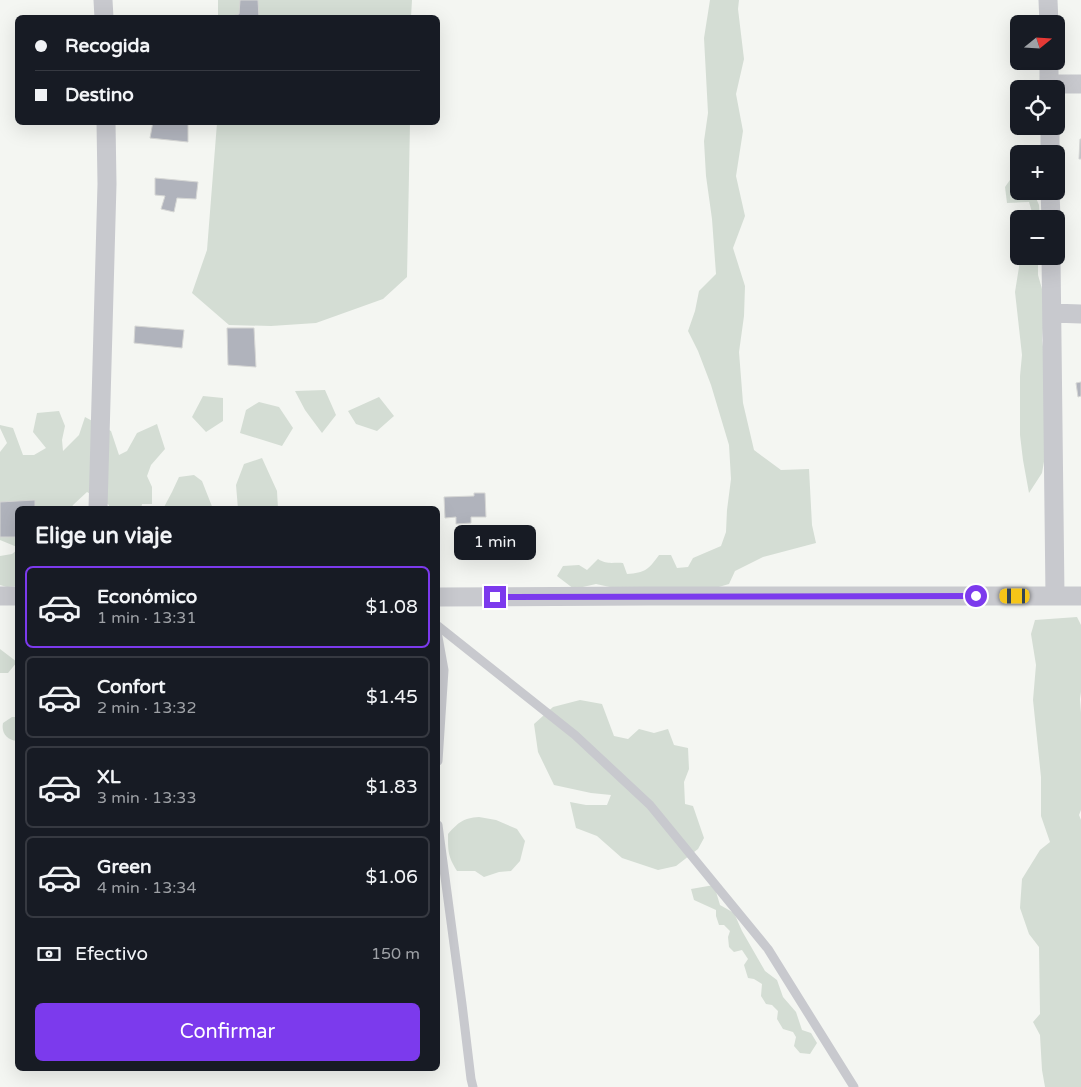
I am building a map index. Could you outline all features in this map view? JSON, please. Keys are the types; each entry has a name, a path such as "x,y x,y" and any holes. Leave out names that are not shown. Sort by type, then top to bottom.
{"street":[{"path":"103,0 104,15"},
{"path":"1048,0 1049,15"},
{"path":"1065,85 1081,84"},
{"path":"98,506 107,184 106,125"},
{"path":"1051,265 1055,596"},
{"path":"1052,313 1081,314"},
{"path":"0,596 15,596"},
{"path":"440,597 1081,596"}],"lane":[{"path":"440,628 575,735 650,804 768,950 854,1087"},
{"path":"440,648 444,670 440,731"},
{"path":"440,841 473,1087"}],"shaded area":[{"path":"218,0 412,0 411,15 218,15"},
{"path":"710,0 739,0 738,9 744,59 736,94 743,131 736,176 745,216 733,248 745,286 744,316 739,352 743,403 754,450 781,470 809,469 812,525 816,543 763,557 735,571 729,584 705,591 628,591 596,584 574,589 557,576 563,566 579,565 587,570 598,559 607,563 623,563 627,574 646,569 659,555 671,555 677,568 688,567 693,558 721,546 726,532 731,479 729,445 711,385 688,331 699,291 716,274 704,141 708,113 704,38"},
{"path":"217,125 410,125 407,277 383,299 316,323 271,326 229,325 192,293 207,250"},
{"path":"1010,180 1010,200 1037,200 1039,210 1031,210 1029,202 1007,203 1005,187"},
{"path":"1019,265 1038,265 1038,275 1044,296 1042,340 1045,360 1046,450 1042,473 1029,493 1020,435 1022,355 1015,292"},
{"path":"325,390 336,415 322,433 305,410 295,391"},
{"path":"203,396 223,398 223,421 206,432 192,417"},
{"path":"379,397 394,416 377,431 356,424 348,411"},
{"path":"259,402 279,407 293,428 282,446 240,433 246,410"},
{"path":"59,411 65,426 62,440 63,451 79,435 85,417 111,431 119,455 127,451 137,433 157,424 165,449 151,465 147,476 152,487 152,504 142,504 142,506 109,506 87,492 72,506 15,506 15,546 0,540 0,452 7,443 0,425 13,428 23,455 34,455 46,448 33,432 37,413"},
{"path":"262,458 277,491 278,506 238,506 236,485 244,464"},
{"path":"194,475 202,481 212,506 165,506 179,477"},
{"path":"15,552 15,586 7,587 0,585 0,556"},
{"path":"1077,617 1081,625 1081,810 1079,815 1081,820 1081,1087 1045,1087 1040,1035 1033,1022 1040,1014 1039,947 1029,934 1020,908 1022,879 1040,850 1050,842 1041,816 1041,777 1033,700 1036,665 1031,634 1035,620"},
{"path":"0,649 15,660 15,664 8,673 0,673"},
{"path":"580,700 602,704 614,736 628,739 639,729 654,733 668,729 674,745 688,748 689,769 684,782 685,804 693,806 704,838 698,849 676,866 658,870 622,858 597,836 576,828 570,802 586,805 607,805 611,795 554,785 538,752 534,724 553,707"},
{"path":"15,717 15,740 8,738 4,733 3,723"},
{"path":"479,817 496,820 517,829 525,841 520,861 511,871 499,872 484,877 475,871 457,871 449,854 448,834 462,821"},
{"path":"714,885 720,905 734,913 765,971 777,980 783,997 796,1012 802,1030 811,1033 817,1043 810,1054 800,1053 794,1046 796,1037 793,1032 783,1029 777,1019 778,1011 772,1005 766,1004 761,996 762,984 748,978 744,965 748,959 742,950 734,952 729,947 728,937 730,931 724,925 719,925 716,910 694,900 691,889"}],"building":[{"path":"240,0 258,0 259,15 235,15 239,14"},
{"path":"152,125 188,125 188,142 150,138"},
{"path":"1080,139 1081,159 1079,159"},
{"path":"155,178 198,182 196,199 177,198 174,212 161,209 165,196 155,195"},
{"path":"135,326 184,330 182,348 134,343"},
{"path":"227,328 254,328 256,367 228,365"},
{"path":"1081,382 1081,396 1078,397 1076,383"},
{"path":"474,493 485,493 486,517 471,517 471,523 456,524 456,517 445,518 444,497 474,496"},
{"path":"35,500 35,506 15,506 15,537 0,537 0,502"}],"route":[{"path":"495,597 976,596"}]}
